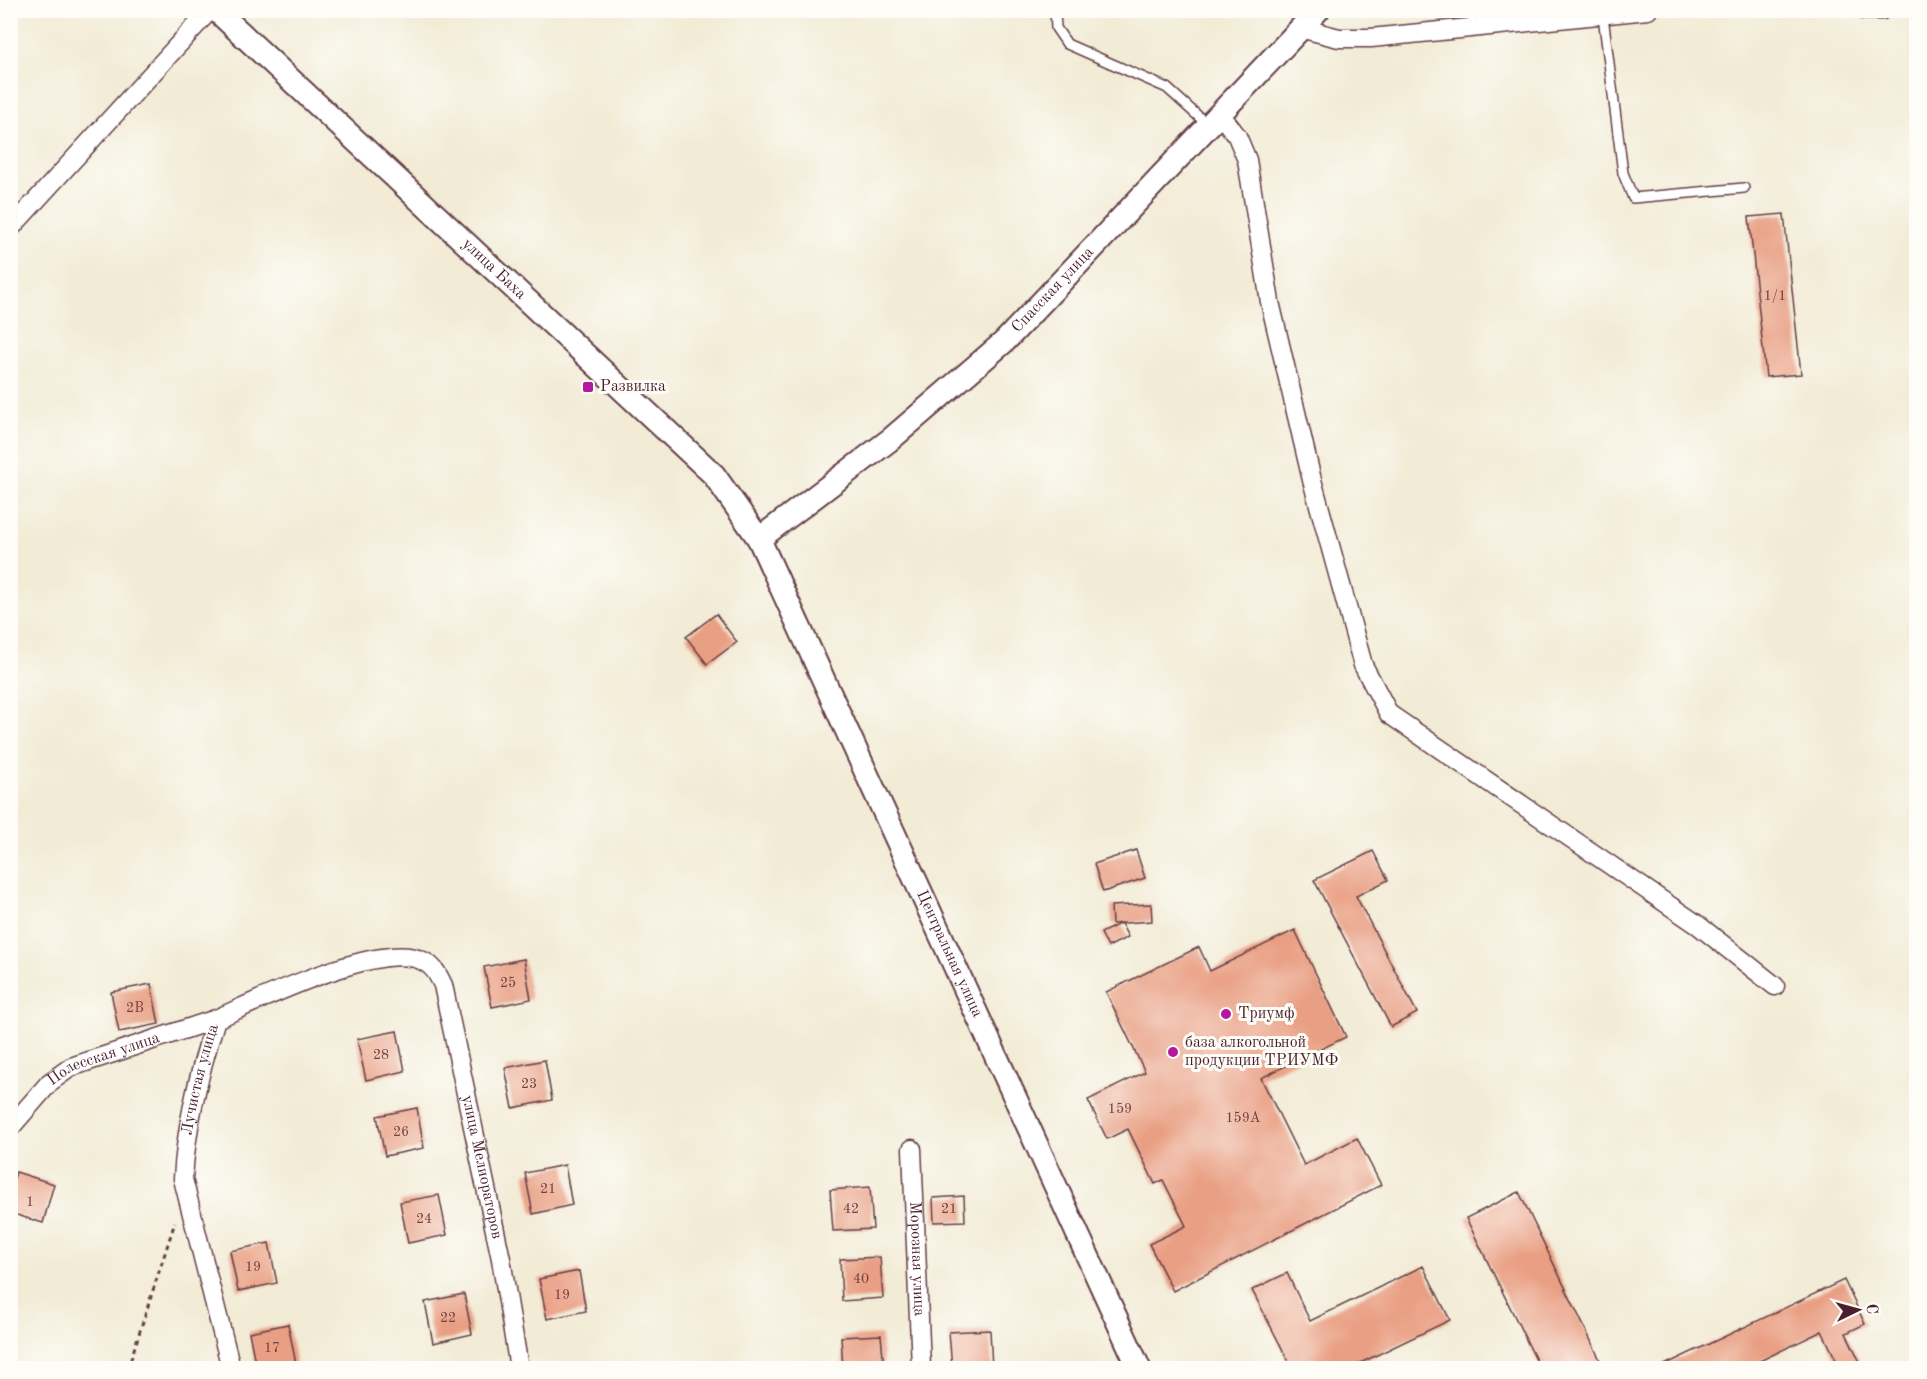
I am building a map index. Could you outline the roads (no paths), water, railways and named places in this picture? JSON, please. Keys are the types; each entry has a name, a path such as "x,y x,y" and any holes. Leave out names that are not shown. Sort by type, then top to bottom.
{"street":[{"path":"10,229 210,10"},
{"name":"улица Баха","path":"216,10 714,475 759,539"},
{"name":"Спасская улица","path":"759,539 891,439 1005,341 1318,10"},
{"path":"1300,28 1339,38 1371,38 1648,10"},
{"path":"1864,10 1882,10"},
{"path":"1215,120 1237,136 1247,160 1270,302 1312,480 1363,665 1378,698 1389,714 1698,925 1775,986"},
{"name":"Центральная улица","path":"759,539 1139,1368"},
{"name":"Лучистая улица","path":"231,1368 183,1179 185,1150 198,1074 216,1019 310,978 370,960 401,957 421,959 435,969"},
{"name":"улица Мелиораторов","path":"435,969 443,985 501,1259 519,1368"},
{"name":"Полесская улица","path":"10,1128 50,1082 70,1067 216,1019"},
{"name":"Морозная улица","path":"912,1149 921,1368"}],"lane":[{"path":"1055,10 1056,28 1067,44 1167,88 1215,120"},
{"path":"1603,16 1623,173 1633,198 1744,188"}],"place":[{"name":"Развилка","path":"588,387"},
{"name":"Триумф","path":"1226,1014"},
{"name":"база алкогольной продукции ТРИУМФ","path":"1173,1052"}]}
